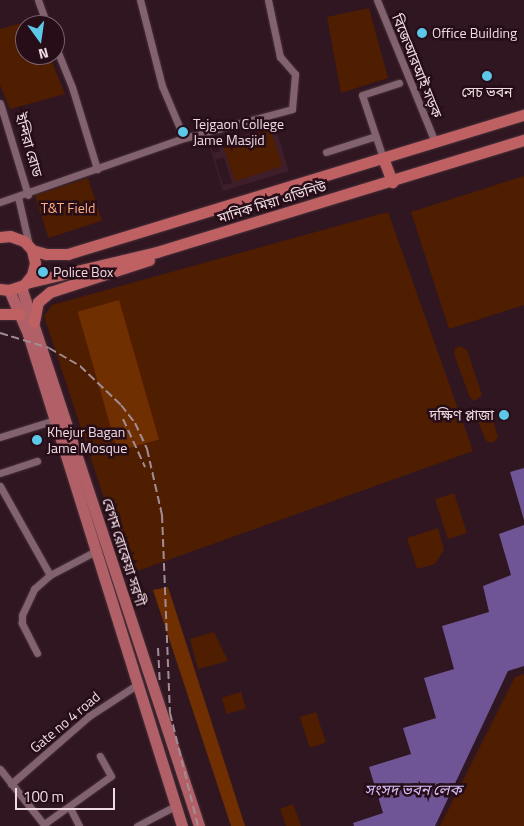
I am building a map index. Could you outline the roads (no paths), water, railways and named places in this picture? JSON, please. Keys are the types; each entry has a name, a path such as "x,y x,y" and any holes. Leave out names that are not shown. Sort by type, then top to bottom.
{"highway":[{"name":"মানিক মিয়া এভিনিউ","path":"3,235 20,238 31,248 46,254 68,254 524,115"},
{"name":"মানিক মিয়া এভিনিউ","path":"4,290 157,252 392,182 524,140"},
{"path":"384,158 392,182"},
{"path":"23,285 34,269 31,248"},
{"path":"34,322 36,306 44,296 143,262 157,252"},
{"path":"0,314 19,314"}],"main road":[{"name":"বেগম রোকেয়া সরণী","path":"23,285 199,826"},
{"name":"বেগম রোকেয়া সরণী","path":"4,290 19,314 55,420 182,826"}],"street":[{"path":"38,0 43,15"},
{"path":"140,0 162,86 184,138"},
{"path":"0,202 28,195 184,138 290,112 292,109 295,74 280,57 268,0"},
{"name":"বিজেআরআই সড়ক","path":"377,0 435,142"},
{"path":"63,65 72,88 97,169"},
{"path":"384,158 362,95 398,83"},
{"name":"ইন্দিরা রোড","path":"0,103 28,195"},
{"path":"326,152 376,136"},
{"path":"18,197 31,248"},
{"path":"0,437 55,420"},
{"path":"0,473 37,461"},
{"path":"0,486 50,575"},
{"path":"37,653 22,623 22,615 34,589 50,575 96,551"},
{"name":"Gate no 4 road","path":"11,784 89,716 138,684"},
{"path":"0,769 45,825 112,776 100,756"},
{"path":"136,826 176,805"},
{"path":"70,808 79,826"}],"water":[{"path":"524,468 524,520 510,472"},
{"name":"সংসদ ভবন লেক","path":"524,525 524,666 508,671 435,826 354,826 353,823 383,813 369,767 411,754 403,728 436,718 424,678 454,669 442,626 489,612 483,586 511,575 499,534"}],"railway":[{"path":"0,333 49,348 80,366 121,405 135,423 147,449 162,515 170,713 198,826"},
{"path":"123,419 145,467"},
{"path":"158,648 160,683"}],"place":[{"name":"Office Building","path":"422,33"},
{"name":"সেচ ভবন","path":"487,76"},
{"name":"Tejgaon College Jame Masjid","path":"183,132"},
{"name":"Police Box","path":"43,272"},
{"name":"দক্ষিণ প্লাজা","path":"504,415"},
{"name":"Khejur Bagan Jame Mosque","path":"37,440"}],"park label":[{"name":"T&T Field","path":"68,208"}]}
